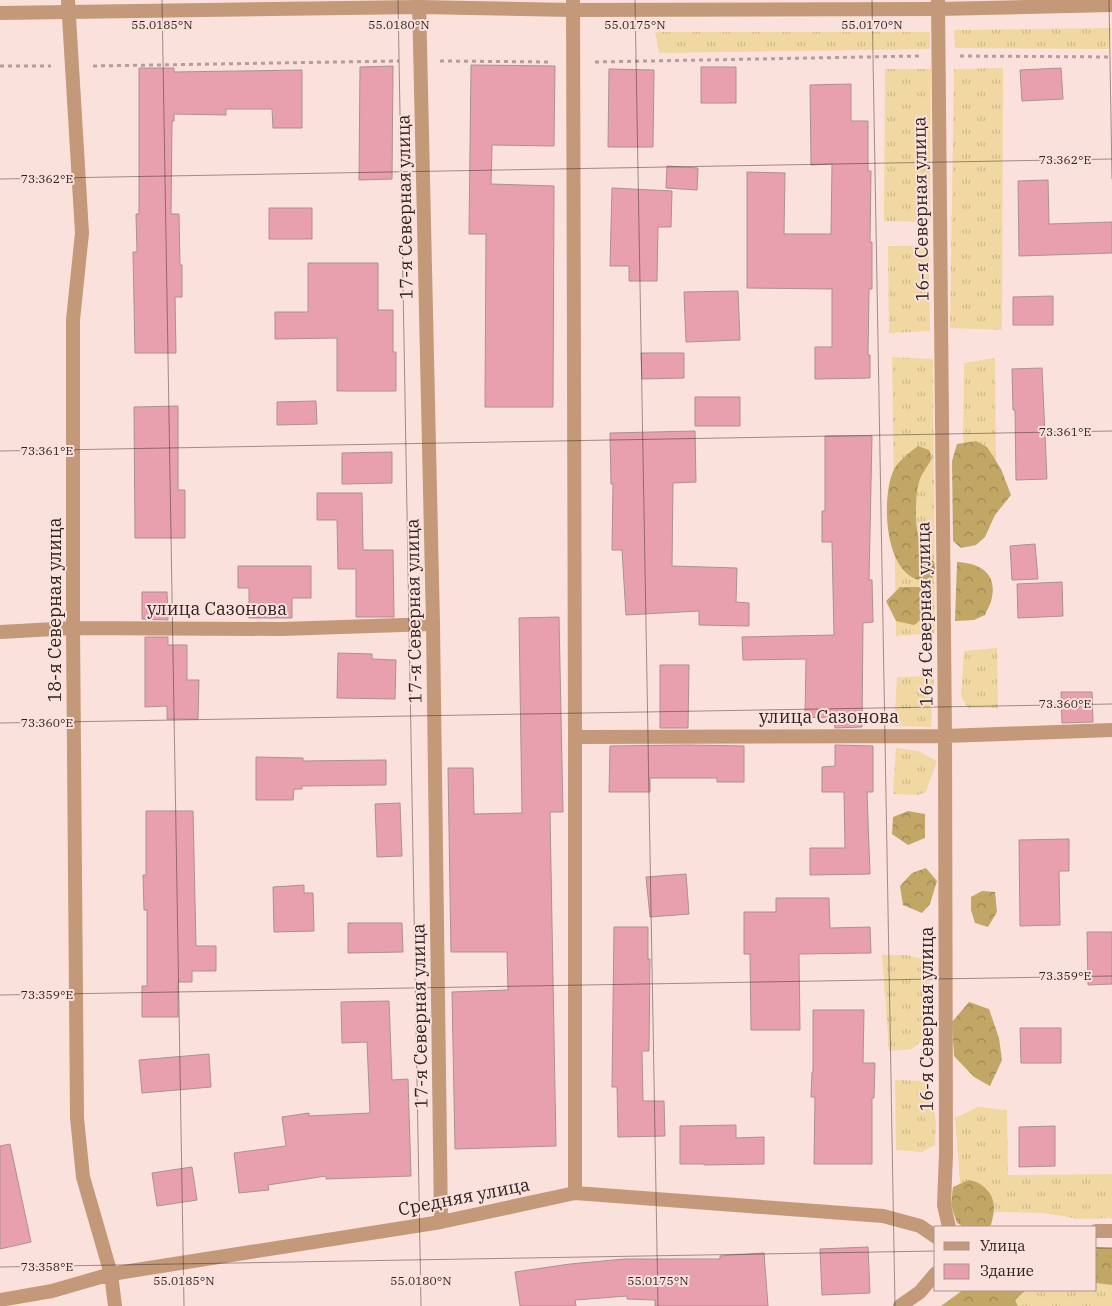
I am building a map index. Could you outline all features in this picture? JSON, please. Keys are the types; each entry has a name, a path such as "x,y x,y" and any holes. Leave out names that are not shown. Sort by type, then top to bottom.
{"street":[{"path":"0,13 68,7 419,4 1112,5"},
{"name":"17-я Северная улица","path":"419,4 434,624 441,1222"},
{"name":"16-я Северная улица","path":"938,4 945,736 946,1154 944,1205 949,1226"},
{"path":"572,5 575,1193"},
{"name":"18-я Северная улица","path":"68,7 82,233 73,320 73,628 77,1118 83,1177 111,1274 115,1306"},
{"name":"улица Сазонова","path":"0,632 73,628 281,628 434,624"},
{"name":"улица Сазонова","path":"575,737 945,736 1112,730"},
{"name":"Средняя улица","path":"0,1300 52,1291 111,1274 441,1222 575,1193 883,1216 920,1226 934,1236"},
{"path":"1097,1231 1112,1231"},
{"path":"900,1306 920,1292 934,1275"}],"path":[{"path":"0,66 420,60 573,62 938,56 1112,57"}],"green space":[{"path":"1111,28 1109,49 955,48 954,30"},
{"path":"655,32 930,32 930,49 659,53"},
{"path":"1003,68 1002,330 950,328 954,69"},
{"path":"885,69 931,69 930,222 884,221"},
{"path":"888,246 929,246 930,331 889,333"},
{"path":"892,357 933,359 935,633 896,636"},
{"path":"995,358 996,472 963,468 964,363"},
{"path":"976,441 987,447 1001,469 1011,495 995,515 985,537 976,545 961,548 953,541 952,461 957,444"},
{"path":"918,446 929,450 932,458 919,482 916,513 919,538 924,549 935,564 931,581 916,579 904,571 896,558 890,541 887,523 887,504 892,474 899,462"},
{"path":"957,562 979,567 989,575 992,581 992,597 985,615 974,620 955,621"},
{"path":"900,587 919,587 931,592 931,611 914,625 896,621 886,601"},
{"path":"997,648 998,708 968,708 961,696 964,651"},
{"path":"934,676 931,727 894,726 897,677"},
{"path":"896,748 918,751 937,761 926,792 918,795 893,794"},
{"path":"908,811 925,814 925,838 908,845 892,834 893,817"},
{"path":"926,868 937,881 930,904 922,913 903,905 900,886 912,873"},
{"path":"982,891 995,892 997,912 988,927 975,923 971,910 971,897"},
{"path":"882,955 907,955 929,961 929,1021 924,1037 912,1049 889,1051"},
{"path":"969,1002 989,1009 999,1038 1002,1060 990,1086 974,1077 954,1056 952,1022"},
{"path":"895,1080 923,1081 932,1094 936,1123 935,1145 922,1152 896,1150"},
{"path":"978,1107 1007,1110 1008,1175 1112,1174 1112,1218 1079,1219 1043,1213 963,1211 955,1198 960,1181 955,1118"},
{"path":"969,1180 979,1183 987,1190 994,1204 991,1225 962,1226 957,1223 951,1205 953,1187"},
{"path":"1097,1247 1112,1248 1112,1285 1097,1283"},
{"path":"1097,1283 1112,1285 1112,1306 1018,1306 1015,1300 1025,1291 1097,1291"},
{"path":"962,1291 1025,1291 1015,1300 1018,1306 941,1306"}],"building":[{"path":"471,65 555,66 554,146 492,145 491,184 554,186 553,407 485,407 486,234 469,234"},
{"path":"393,66 392,179 359,180 360,67"},
{"path":"701,67 736,67 736,103 701,103"},
{"path":"139,68 174,68 174,72 302,70 302,128 273,128 272,109 226,109 226,115 174,114 174,121 172,121 171,214 179,214 180,265 182,265 182,297 175,297 176,353 135,353 133,252 137,252 136,214 139,214"},
{"path":"1061,68 1063,99 1022,101 1020,70"},
{"path":"609,69 654,70 653,147 608,147"},
{"path":"851,84 851,121 868,121 868,171 871,171 870,242 872,242 872,289 869,289 868,355 870,355 870,378 815,379 815,347 832,347 832,289 747,288 747,172 785,173 784,234 831,234 832,164 811,165 810,85"},
{"path":"667,166 698,168 697,190 666,188"},
{"path":"1048,180 1049,224 1112,222 1112,253 1019,256 1018,181"},
{"path":"612,188 672,191 671,227 658,227 657,281 629,281 629,266 610,266"},
{"path":"269,208 312,208 312,239 269,239"},
{"path":"308,263 378,263 378,310 393,310 393,352 396,352 396,391 337,391 337,338 275,339 275,312 308,312"},
{"path":"738,291 740,340 686,342 684,292"},
{"path":"1053,296 1053,325 1013,325 1013,297"},
{"path":"641,353 684,353 684,378 642,379"},
{"path":"1042,368 1047,479 1016,480 1015,410 1013,410 1012,369"},
{"path":"695,397 740,397 740,426 695,426"},
{"path":"316,401 317,424 277,425 277,402"},
{"path":"178,406 178,490 185,490 185,538 135,538 134,407"},
{"path":"695,431 696,482 673,483 672,566 737,568 736,602 749,603 749,626 699,625 699,611 626,615 622,550 612,550 613,484 611,484 610,433"},
{"path":"825,436 872,436 869,580 872,580 873,622 863,623 862,727 835,728 834,718 805,717 806,659 743,660 742,637 834,635 832,542 822,542 822,511 825,511"},
{"path":"392,452 392,483 342,484 342,453"},
{"path":"317,493 362,493 363,550 393,550 394,617 356,617 356,569 338,569 337,520 317,520"},
{"path":"1035,544 1038,579 1012,580 1010,546"},
{"path":"238,566 311,566 311,598 292,598 292,618 249,618 249,588 238,588"},
{"path":"1062,582 1063,616 1018,618 1017,584"},
{"path":"142,592 167,592 168,620 142,619"},
{"path":"559,617 563,812 550,812 556,1146 455,1149 452,992 508,990 507,952 451,952 448,768 473,768 474,814 522,813 519,618"},
{"path":"145,637 168,637 168,645 187,645 187,680 199,680 198,719 167,719 167,706 145,707"},
{"path":"338,653 372,654 372,659 396,660 395,699 337,698"},
{"path":"660,665 689,665 688,728 660,728"},
{"path":"1061,692 1092,692 1093,722 1062,723"},
{"path":"835,745 873,746 873,792 867,792 870,874 810,875 810,848 845,848 844,792 822,792 822,767 835,766"},
{"path":"610,746 744,746 744,782 717,782 717,778 650,778 650,792 609,792"},
{"path":"256,757 303,758 303,761 386,760 386,785 302,786 302,789 294,789 293,800 256,800"},
{"path":"400,803 402,856 377,857 375,804"},
{"path":"146,811 193,811 196,946 216,946 216,971 192,971 192,982 178,982 178,1017 142,1017 142,986 147,986 147,910 144,910 143,875 146,875"},
{"path":"1069,839 1069,871 1059,871 1060,925 1020,926 1019,840"},
{"path":"686,874 689,914 650,917 646,877"},
{"path":"304,885 304,893 313,893 314,931 274,932 273,887"},
{"path":"776,898 829,898 830,928 870,927 871,953 799,954 800,1030 751,1030 750,954 744,954 744,912 776,912"},
{"path":"348,923 402,923 403,952 348,953"},
{"path":"614,927 648,927 648,959 650,959 649,1051 642,1051 643,1101 664,1101 665,1136 618,1137 617,1087 612,1087"},
{"path":"1087,932 1112,932 1112,984 1088,985"},
{"path":"389,1001 392,1080 408,1079 411,1176 326,1179 326,1176 268,1185 269,1190 239,1193 234,1153 286,1146 282,1117 309,1113 309,1116 370,1113 367,1042 342,1043 341,1002"},
{"path":"813,1010 864,1010 863,1063 875,1063 874,1098 872,1098 872,1164 814,1164 815,1097 811,1097"},
{"path":"1020,1028 1061,1028 1061,1063 1021,1063"},
{"path":"209,1054 211,1087 142,1093 139,1060"},
{"path":"736,1125 736,1138 764,1137 764,1164 680,1164 680,1126"},
{"path":"1055,1126 1055,1166 1019,1167 1019,1127"},
{"path":"10,1144 31,1242 0,1249 0,1146"},
{"path":"192,1167 197,1200 157,1206 152,1173"},
{"path":"868,1247 870,1293 822,1295 820,1249"},
{"path":"764,1253 768,1306 655,1306 655,1300 627,1299 627,1296 575,1300 576,1306 520,1306 515,1272 625,1259 720,1259 720,1256"}]}
